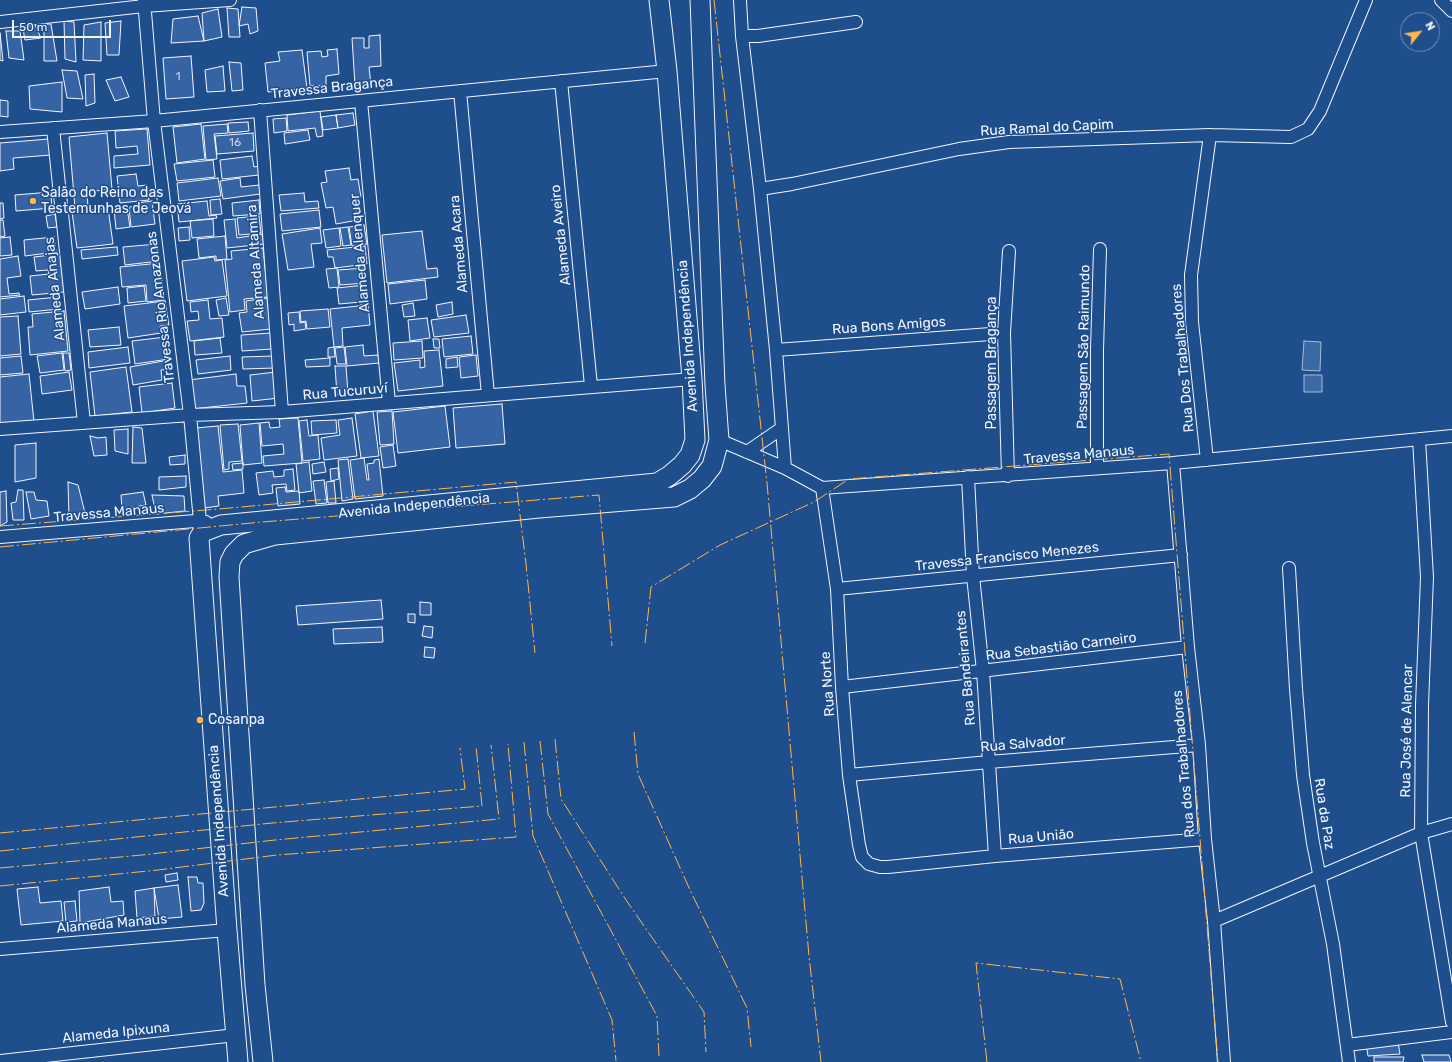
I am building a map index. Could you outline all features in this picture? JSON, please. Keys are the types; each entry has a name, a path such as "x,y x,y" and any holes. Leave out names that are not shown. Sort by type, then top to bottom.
{"main road":[{"name":"Avenida Independência","path":"199,529 203,532 221,524 657,482 669,476 682,465 690,455 695,440 692,379 667,71 659,0"},
{"name":"Avenida Independência","path":"263,1062 255,985 229,578 230,562 234,554 244,544 275,536 539,508 674,497 690,489 702,479 712,466 719,440 715,385 700,0"},
{"name":"Avenida Independência","path":"199,529 227,930 238,1062"},
{"path":"227,930 239,942 248,972 255,985"}],"street":[{"path":"0,22 144,3 230,0"},
{"path":"740,0 742,36 760,189 776,350 785,468"},
{"name":"Rua Ramal do Capim","path":"760,189 792,184 959,149 1009,142 1210,135 1291,137 1308,129 1320,111 1366,0"},
{"path":"1441,0 1452,11"},
{"name":"Travessa Rio Amazonas","path":"144,3 154,121 190,415 199,529"},
{"path":"742,36 758,36 856,22"},
{"name":"Travessa Bragança","path":"0,132 154,121 667,71"},
{"name":"Alameda Aveiro","path":"561,81 591,386"},
{"name":"Alameda Acara","path":"460,91 488,395"},
{"name":"Alameda Alenquer","path":"361,101 389,403"},
{"name":"Alameda Altamira","path":"260,110 282,412"},
{"name":"Alameda Anajas","path":"54,128 84,423"},
{"name":"Rua Dos Trabalhadores","path":"1206,460 1192,322 1191,275 1210,135"},
{"name":"Passagem São Raimundo","path":"1097,468 1097,350 1100,249"},
{"name":"Passagem Bragança","path":"1008,476 1004,333 1009,251"},
{"name":"Rua Bons Amigos","path":"776,350 1004,333"},
{"name":"Rua Tucuruví","path":"0,429 190,415 282,412 692,379"},
{"path":"747,452 782,428"},
{"name":"Travessa Manaus","path":"822,488 968,477 1008,476 1173,463 1452,436"},
{"name":"Rua José de Alencar","path":"1419,439 1427,577 1422,705 1421,833 1452,1022"},
{"path":"719,440 785,468 822,488"},
{"name":"Rua dos Trabalhadores","path":"1173,463 1188,647 1199,745 1205,839 1214,922 1224,1062"},
{"name":"Rua Bandeirantes","path":"968,477 973,576 982,671 995,856"},
{"name":"Rua Norte","path":"822,488 837,589 842,687 849,775 858,845 862,857 869,864 880,867"},
{"name":"Travessa Manaus","path":"0,537 199,529"},
{"name":"Travessa Francisco Menezes","path":"837,589 1181,555"},
{"name":"Rua da Paz","path":"1289,568 1303,775 1319,877 1333,944 1349,1062"},
{"name":"Rua Sebastião Carneiro","path":"842,687 1188,647"},
{"name":"Rua Salvador","path":"849,775 1199,745"},
{"path":"1214,922 1421,833 1452,824"},
{"name":"Rua União","path":"880,867 1205,839"},
{"name":"Alameda Manaus","path":"0,949 227,930"},
{"path":"1347,1045 1452,1032"},
{"name":"Alameda Ipixuna","path":"0,1061 236,1036"}],"water":[{"path":"1304,341 1321,342 1320,371 1302,370"},
{"path":"1304,375 1322,375 1322,392 1304,392"}],"building":[{"path":"242,7 256,8 258,31 250,34 248,24 239,26"},
{"path":"227,8 238,9 240,37 229,37"},
{"path":"218,9 222,37 204,41 202,13"},
{"path":"198,16 204,41 171,43 173,19"},
{"path":"64,21 74,22 76,62 65,59"},
{"path":"121,21 119,55 107,55 105,23"},
{"path":"101,22 101,61 83,60 84,25"},
{"path":"44,24 51,24 57,61 44,61"},
{"path":"35,25 41,38 25,40 23,29"},
{"path":"6,31 20,31 24,60 9,58"},
{"path":"0,33 3,61 0,60"},
{"path":"380,35 381,66 369,67 371,85 355,85 352,38 364,38 364,48 369,48 369,36"},
{"path":"337,49 339,74 326,76 326,85 310,86 307,52 321,51 322,57 328,56 327,50"},
{"path":"302,50 307,88 268,92 265,63 280,61 278,52"},
{"path":"191,56 194,97 166,99 163,58"},
{"path":"229,62 241,63 243,90 232,91"},
{"path":"223,66 225,91 207,92 205,70"},
{"path":"62,70 77,71 83,99 67,98"},
{"path":"94,74 95,103 86,106 85,75"},
{"path":"121,77 129,97 115,101 106,80"},
{"path":"62,82 62,112 30,109 29,86"},
{"path":"0,100 8,101 8,117 0,116"},
{"path":"320,111 323,136 317,137 315,128 288,131 287,115"},
{"path":"353,113 355,125 338,128 336,115"},
{"path":"336,115 338,128 323,130 321,117"},
{"path":"286,118 287,131 274,133 273,119"},
{"path":"248,122 249,131 229,133 228,123"},
{"path":"201,124 205,159 177,163 173,127"},
{"path":"227,124 228,133 214,134 217,159 206,160 203,126"},
{"path":"147,129 150,165 114,168 114,156 138,154 137,146 116,148 115,131"},
{"path":"308,130 310,140 285,144 284,133"},
{"path":"107,133 112,189 87,192 88,207 75,208 69,137"},
{"path":"253,133 254,151 217,154 215,136"},
{"path":"49,139 51,155 13,158 14,169 0,171 0,143"},
{"path":"252,156 254,167 259,166 259,175 222,179 220,160"},
{"path":"213,160 215,177 177,181 174,164"},
{"path":"349,168 351,180 358,179 361,197 354,198 358,220 336,224 333,207 326,208 321,183 327,182 325,171"},
{"path":"136,174 138,186 147,185 149,200 120,203 117,176"},
{"path":"218,178 221,196 179,201 177,183"},
{"path":"240,178 241,187 259,185 260,194 223,199 220,181"},
{"name":"Salão do Reino das Testemunhas de Jeová","path":"51,192 52,208 16,211 15,195"},
{"path":"304,193 305,202 318,201 319,208 281,211 279,195"},
{"path":"220,199 222,214 211,215 210,200"},
{"path":"259,200 260,214 233,216 232,203"},
{"path":"152,201 155,224 131,227 129,207 138,206 137,203"},
{"path":"207,201 209,216 216,215 217,218 179,222 177,204"},
{"path":"0,203 3,203 4,218 0,219"},
{"path":"108,208 113,244 77,248 72,212"},
{"path":"127,208 130,227 116,229 114,209"},
{"path":"319,210 321,227 282,231 280,214"},
{"path":"55,214 57,227 48,228 46,216"},
{"path":"259,216 261,233 239,235 237,218"},
{"path":"213,219 214,236 192,238 190,221"},
{"path":"235,219 237,238 262,234 264,244 227,248 224,220"},
{"path":"0,220 3,220 5,236 0,237"},
{"path":"364,225 367,244 352,246 349,227"},
{"path":"189,227 190,240 179,241 178,228"},
{"path":"348,227 351,245 343,246 340,228"},
{"path":"320,228 322,243 311,244 314,267 288,270 282,234"},
{"path":"339,228 341,246 326,248 323,230"},
{"path":"422,231 427,269 437,268 438,277 387,283 382,235"},
{"path":"225,236 227,259 216,260 216,256 199,258 197,239"},
{"path":"10,237 12,255 0,256 0,238"},
{"path":"54,237 56,252 25,256 24,240"},
{"path":"157,244 159,261 125,265 123,247"},
{"path":"365,246 367,264 335,268 333,257 328,257 327,250"},
{"path":"117,247 118,255 82,259 81,250"},
{"path":"263,248 268,297 244,299 245,310 230,312 225,260 232,259 231,251"},
{"path":"60,254 64,292 32,295 30,276 49,274 48,270 36,271 34,257"},
{"path":"18,256 21,276 7,278 9,294 19,293 20,295 0,297 0,259"},
{"path":"214,257 215,261 222,260 227,296 187,301 182,261"},
{"path":"160,263 164,300 147,302 146,285 122,287 120,267"},
{"path":"337,268 339,287 329,288 326,269"},
{"path":"364,268 366,283 340,285 338,270"},
{"path":"425,280 427,299 390,304 388,284"},
{"path":"365,285 367,305 361,305 361,302 339,304 337,288"},
{"path":"144,286 146,301 128,303 127,288"},
{"path":"118,287 120,304 85,309 82,292"},
{"path":"24,296 26,312 0,315 0,299"},
{"path":"58,297 59,309 29,312 28,300"},
{"path":"226,298 229,315 219,316 216,300"},
{"path":"267,298 271,329 242,332 239,313 247,312 246,301"},
{"path":"208,300 210,319 222,318 224,337 190,341 187,321 199,320 198,311 191,312 190,302"},
{"path":"165,301 169,325 160,326 161,333 128,338 124,306"},
{"path":"452,302 453,314 438,317 436,305"},
{"path":"413,303 415,316 404,317 402,305"},
{"path":"368,305 370,325 342,328 343,346 334,347 330,309"},
{"path":"328,309 330,327 307,329 306,321 301,322 300,311"},
{"path":"64,311 68,351 30,355 28,327 33,327 32,314"},
{"path":"299,312 300,323 305,322 306,329 294,331 294,324 289,325 288,313"},
{"path":"466,315 469,333 434,337 431,320"},
{"path":"18,316 21,354 0,356 0,317"},
{"path":"427,318 430,338 410,341 408,320"},
{"path":"119,327 121,345 90,347 88,330"},
{"path":"271,333 272,349 242,351 241,335"},
{"path":"471,336 473,354 444,357 442,339"},
{"path":"166,337 169,359 135,364 132,341"},
{"path":"220,338 222,353 195,355 194,341"},
{"path":"433,339 439,339 440,348 434,348"},
{"path":"422,341 423,358 394,360 393,343"},
{"path":"363,345 364,356 378,355 379,363 347,366 345,347"},
{"path":"128,347 130,363 89,368 88,352"},
{"path":"334,347 335,357 328,357 328,348"},
{"path":"344,347 346,364 337,364 335,348"},
{"path":"439,350 443,386 398,391 394,363 420,360 420,368 425,367 424,351"},
{"path":"62,353 64,370 40,373 37,356"},
{"path":"63,353 69,353 71,370 65,371"},
{"path":"476,355 478,376 461,378 459,357"},
{"path":"21,356 23,373 0,375 0,358"},
{"path":"230,356 231,370 198,374 196,360"},
{"path":"273,356 274,368 243,369 242,357"},
{"path":"457,357 458,367 446,368 446,359"},
{"path":"330,358 330,366 306,367 305,360"},
{"path":"169,360 170,369 161,370 162,380 133,385 130,367"},
{"path":"335,366 346,366 348,394 337,395"},
{"path":"126,367 132,412 95,416 90,372"},
{"path":"69,372 72,390 42,394 40,376"},
{"path":"276,372 279,398 252,401 250,375"},
{"path":"29,374 34,422 0,426 0,377"},
{"path":"236,374 237,386 245,386 247,403 192,409 189,380"},
{"path":"172,383 175,408 142,413 139,387"},
{"path":"502,404 505,444 456,448 453,408"},
{"path":"445,406 450,447 398,453 393,412"},
{"path":"373,411 379,456 361,458 355,414"},
{"path":"392,411 394,444 380,445 377,412"},
{"path":"298,418 302,463 264,466 263,456 284,454 283,444 262,446 260,423 269,422 270,428 280,427 279,419"},
{"path":"352,418 357,456 324,460 321,438 340,435 338,420"},
{"path":"307,420 309,436 318,435 320,459 303,461 299,421"},
{"path":"336,420 337,433 312,435 311,421"},
{"path":"259,423 262,463 243,465 240,425"},
{"path":"238,424 242,461 229,462 229,469 224,470 220,425"},
{"path":"218,426 223,472 242,470 244,493 218,496 219,506 204,508 196,428"},
{"path":"133,427 142,428 146,463 132,463"},
{"path":"128,429 128,454 115,451 114,430"},
{"path":"90,436 98,438 106,437 107,455 94,456"},
{"path":"36,443 36,478 15,482 15,445"},
{"path":"393,445 396,466 383,468 380,447"},
{"path":"185,455 185,464 170,465 169,457"},
{"path":"364,458 367,480 369,480 367,464 374,463 374,460 379,459 383,496 355,499 350,460"},
{"path":"348,459 353,499 342,501 338,460"},
{"path":"309,462 312,491 299,493 296,464"},
{"path":"324,462 326,472 313,474 312,464"},
{"path":"243,463 243,469 233,470 232,464"},
{"path":"338,468 339,479 331,481 330,469"},
{"path":"293,469 295,490 287,491 286,484 272,485 273,493 259,495 256,473 273,471 274,477 284,476 284,470"},
{"path":"186,476 186,487 159,490 159,477"},
{"path":"324,480 327,503 316,504 313,481"},
{"path":"334,481 336,503 328,503 326,482"},
{"path":"68,482 78,485 85,513 69,517"},
{"path":"285,487 286,492 299,491 300,504 278,506 276,488"},
{"path":"18,490 23,490 24,520 13,520 11,503 16,502"},
{"path":"6,491 7,522 0,526 0,492"},
{"path":"26,492 34,492 36,500 47,501 49,516 31,519"},
{"path":"143,492 146,505 122,509 121,495"},
{"path":"152,495 184,496 185,511 156,514"},
{"path":"381,600 383,619 298,625 296,606"},
{"path":"420,602 431,603 431,615 420,615"},
{"path":"408,614 415,614 415,623 408,622"},
{"path":"424,626 433,627 432,638 422,636"},
{"path":"382,627 383,642 334,644 333,629"},
{"path":"425,647 435,648 434,658 424,657"},
{"path":"177,873 178,880 166,882 165,875"},
{"path":"188,877 197,877 198,883 203,883 204,903 201,910 191,911"},
{"path":"178,885 182,917 159,919 154,888"},
{"path":"38,887 40,903 61,901 63,921 21,925 17,889"},
{"path":"109,887 111,902 123,901 124,915 80,923 79,891"},
{"path":"154,888 155,916 137,918 135,891"},
{"path":"75,901 77,921 66,922 64,902"},
{"path":"1398,1042 1400,1054 1368,1056 1366,1044"},
{"path":"1422,1055 1449,1055 1451,1062 1424,1062"},
{"path":"1374,1057 1404,1057 1403,1062 1374,1062"}],"power":[{"path":"714,0 767,483 809,956 821,1062"},
{"path":"645,643 651,587 720,545 814,502 849,479 1169,454 1218,1062"},
{"path":"0,526 219,509 516,482 535,653"},
{"path":"0,547 262,522 599,495 612,646"},
{"path":"634,732 638,774 690,890 747,1008 751,1047"},
{"path":"555,739 561,799 628,903 704,1012 706,1052"},
{"path":"540,741 548,814 657,1016 659,1056"},
{"path":"524,742 533,836 612,1020 616,1061"},
{"path":"0,886 158,870 277,855 516,837 508,744"},
{"path":"0,868 499,819 491,745"},
{"path":"0,851 272,823 482,806 476,746"},
{"path":"0,833 465,789 460,748"},
{"path":"987,1062 976,963 1120,979 1141,1062"}],"place":[{"name":"Salão do Reino das Testemunhas de Jeová","path":"33,201"},
{"name":"Cosanpa","path":"200,720"}]}
